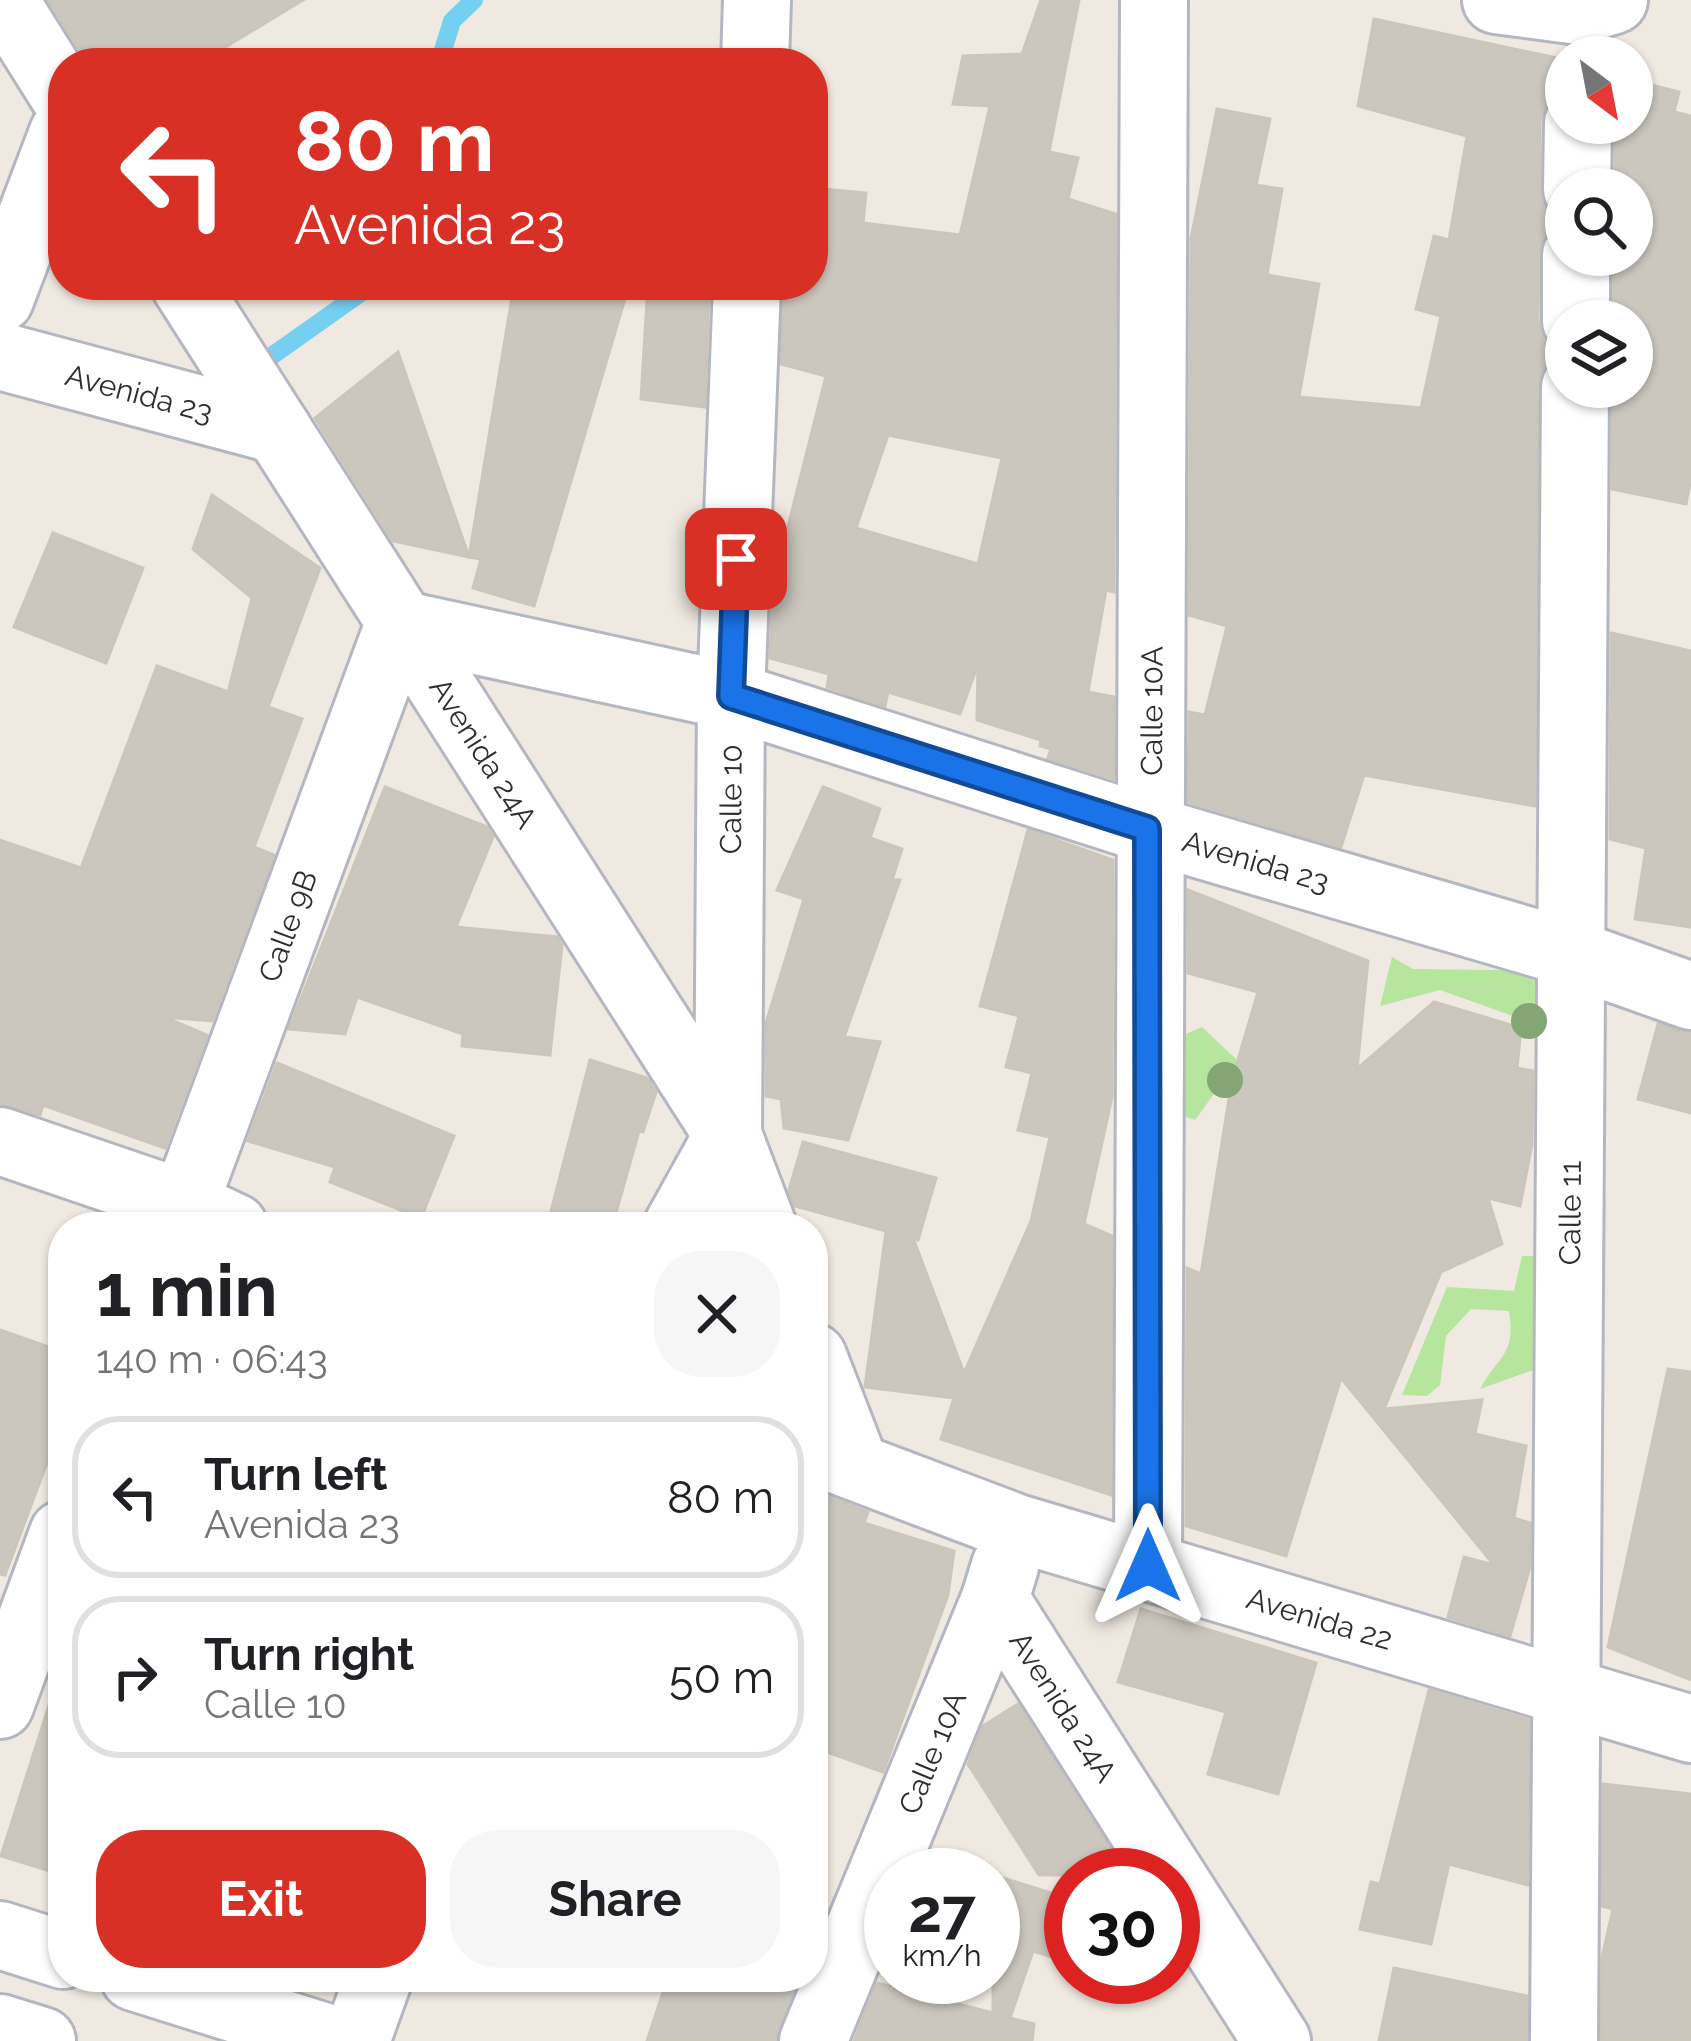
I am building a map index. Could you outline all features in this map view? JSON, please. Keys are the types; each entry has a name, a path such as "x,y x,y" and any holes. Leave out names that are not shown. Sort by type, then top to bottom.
{"street":[{"path":"4,0 48,70"},
{"path":"755,48 757,0"},
{"name":"Calle 10A","path":"1148,1566 1147,829 1154,0"},
{"path":"1496,0 1590,23"},
{"path":"0,299 48,173"},
{"name":"Avenida 24A","path":"195,300 728,1135 757,1212"},
{"name":"Calle 10","path":"684,1212 728,1135 731,696 746,300"},
{"name":"Avenida 23","path":"0,356 278,430"},
{"name":"Calle 11","path":"1564,2041 1570,1691 1575,408"},
{"name":"Avenida 23","path":"399,624 731,696 1147,829 1570,953 1691,996"},
{"name":"Calle 9B","path":"201,1212 399,624"},
{"path":"0,1141 178,1212"},
{"name":"Avenida 22","path":"833,1457 1017,1528 1691,1729"},
{"name":"Avenida 24A","path":"1017,1528 995,1598 1154,1848"},
{"path":"0,1705 48,1575"},
{"name":"Calle 10A","path":"814,2041 995,1598"},
{"name":"Avenida 24A","path":"1200,1920 1277,2041"},
{"path":"0,1935 48,1950"},
{"path":"182,1992 338,2041"},
{"path":"356,2041 374,1992"},
{"path":"0,2028 42,2041"}],"green space":[{"path":"1392,957 1413,969 1554,971 1552,1030 1440,990 1380,1006"},
{"path":"1202,1027 1238,1061 1195,1120 1159,1107 1163,1044"},
{"path":"1522,1256 1541,1256 1536,1369 1480,1389 1505,1353 1511,1326 1509,1311 1471,1309 1446,1336 1440,1385 1427,1396 1402,1395 1447,1287 1514,1291"}],"building":[{"path":"48,0 303,0 224,48 78,48"},
{"path":"1041,0 1079,0 1049,152 1078,158 1068,199 1116,214 1114,592 1106,590 1088,692 1114,697 1114,779 1048,758 1051,749 1040,746 1041,740 977,720 978,664 960,714 888,692 885,706 827,687 829,674 770,658 773,586 826,376 781,364 783,300 828,300 828,189 866,193 863,223 960,235 990,106 953,104 963,56 1022,54","holes":["888,435 1002,458 978,564 856,528"]},
{"path":"1374,19 1545,56 1540,190 1545,234 1539,254 1538,321 1545,342 1545,365 1538,387 1535,806 1364,775 1341,847 1188,802 1189,712 1205,715 1227,626 1189,615 1191,239 1217,109 1270,119 1256,185 1282,189 1267,275 1319,284 1299,397 1421,408 1441,316 1416,309 1434,236 1449,240 1467,136 1358,106"},
{"path":"1653,85 1679,92 1674,112 1691,116 1691,478 1686,504 1612,489 1612,408 1653,408 1653,300 1613,300 1613,276 1653,276 1653,168 1615,168 1615,144 1653,144"},
{"path":"512,300 625,300 534,606 473,588 481,559 469,557"},
{"path":"647,300 709,300 705,407 641,399"},
{"path":"398,352 469,557 393,541 315,418"},
{"path":"212,495 320,568 268,707 302,719 254,847 274,855 212,1021 164,1017 207,1035 165,1148 43,1105 40,1115 0,1105 0,840 81,868 157,666 228,692 252,598 193,549"},
{"path":"53,533 143,568 106,663 14,627"},
{"path":"1611,633 1691,651 1691,927 1635,919 1646,848 1610,839"},
{"path":"385,787 487,827 493,837 456,927 557,937 562,945 550,1055 462,1046 463,1034 357,997 345,1034 289,1029"},
{"path":"823,787 880,809 870,838 902,849 892,880 900,880 844,1037 880,1042 848,1140 784,1128 781,1099 766,1096 766,1023 804,899 777,890"},
{"path":"1028,830 1113,860 1112,1097 1084,1224 1112,1236 1111,1495 941,1439 954,1398 865,1387 886,1231 795,1206 789,1190 803,1142 936,1178 918,1240 913,1238 964,1373 1031,1221 1050,1137 1018,1130 1032,1073 1006,1067 1019,1016 980,1006"},
{"path":"1188,890 1368,961 1357,1069 1434,1002 1521,1028 1517,1068 1533,1071 1532,1144 1520,1206 1488,1198 1502,1244 1441,1272 1384,1409 1482,1400 1475,1434 1526,1446 1514,1518 1530,1523 1530,1567 1510,1636 1448,1617 1464,1557 1494,1565 1341,1378 1286,1556 1186,1526 1187,1268 1201,1274 1232,1080 1258,992 1188,973"},
{"path":"1658,1024 1691,1032 1691,1113 1638,1099"},
{"path":"590,1060 647,1078 656,1092 643,1132 639,1131 616,1212 551,1212"},
{"path":"277,1063 454,1136 423,1212 406,1212 330,1182 335,1167 248,1141"},
{"path":"0,1330 48,1347 48,1460 5,1575 0,1574"},
{"path":"1668,1369 1691,1372 1691,1680 1608,1647"},
{"path":"828,1497 868,1512 864,1523 954,1551 948,1595 883,1772 828,1752"},
{"path":"1141,1609 1316,1663 1278,1794 1208,1774 1226,1712 1118,1682"},
{"path":"1429,1690 1529,1720 1528,1885 1449,1864 1431,1944 1360,1929 1371,1882 1380,1884"},
{"path":"1018,1704 1110,1848 1044,1848 1044,1875 1039,1875 968,1764 983,1726"},
{"path":"48,1709 48,1870 1,1856"},
{"path":"1603,1784 1691,1794 1691,2041 1601,2041 1602,1958 1613,1909 1602,1906"},
{"path":"1020,1883 1044,1891 1044,1954 1033,1951 1020,1989"},
{"path":"1394,1968 1527,1996 1527,2041 1379,2041"},
{"path":"663,1992 794,1992 776,2041 647,2041"},
{"path":"869,2004 958,2004 993,2013 993,2004 1015,2004 1010,2018 1034,2024 1032,2041 854,2041"}],"waterway":[{"path":"444,48 452,21 474,0"},
{"path":"252,370 351,300"}],"route":[{"path":"736,559 731,696 1147,829 1148,1566"}]}
